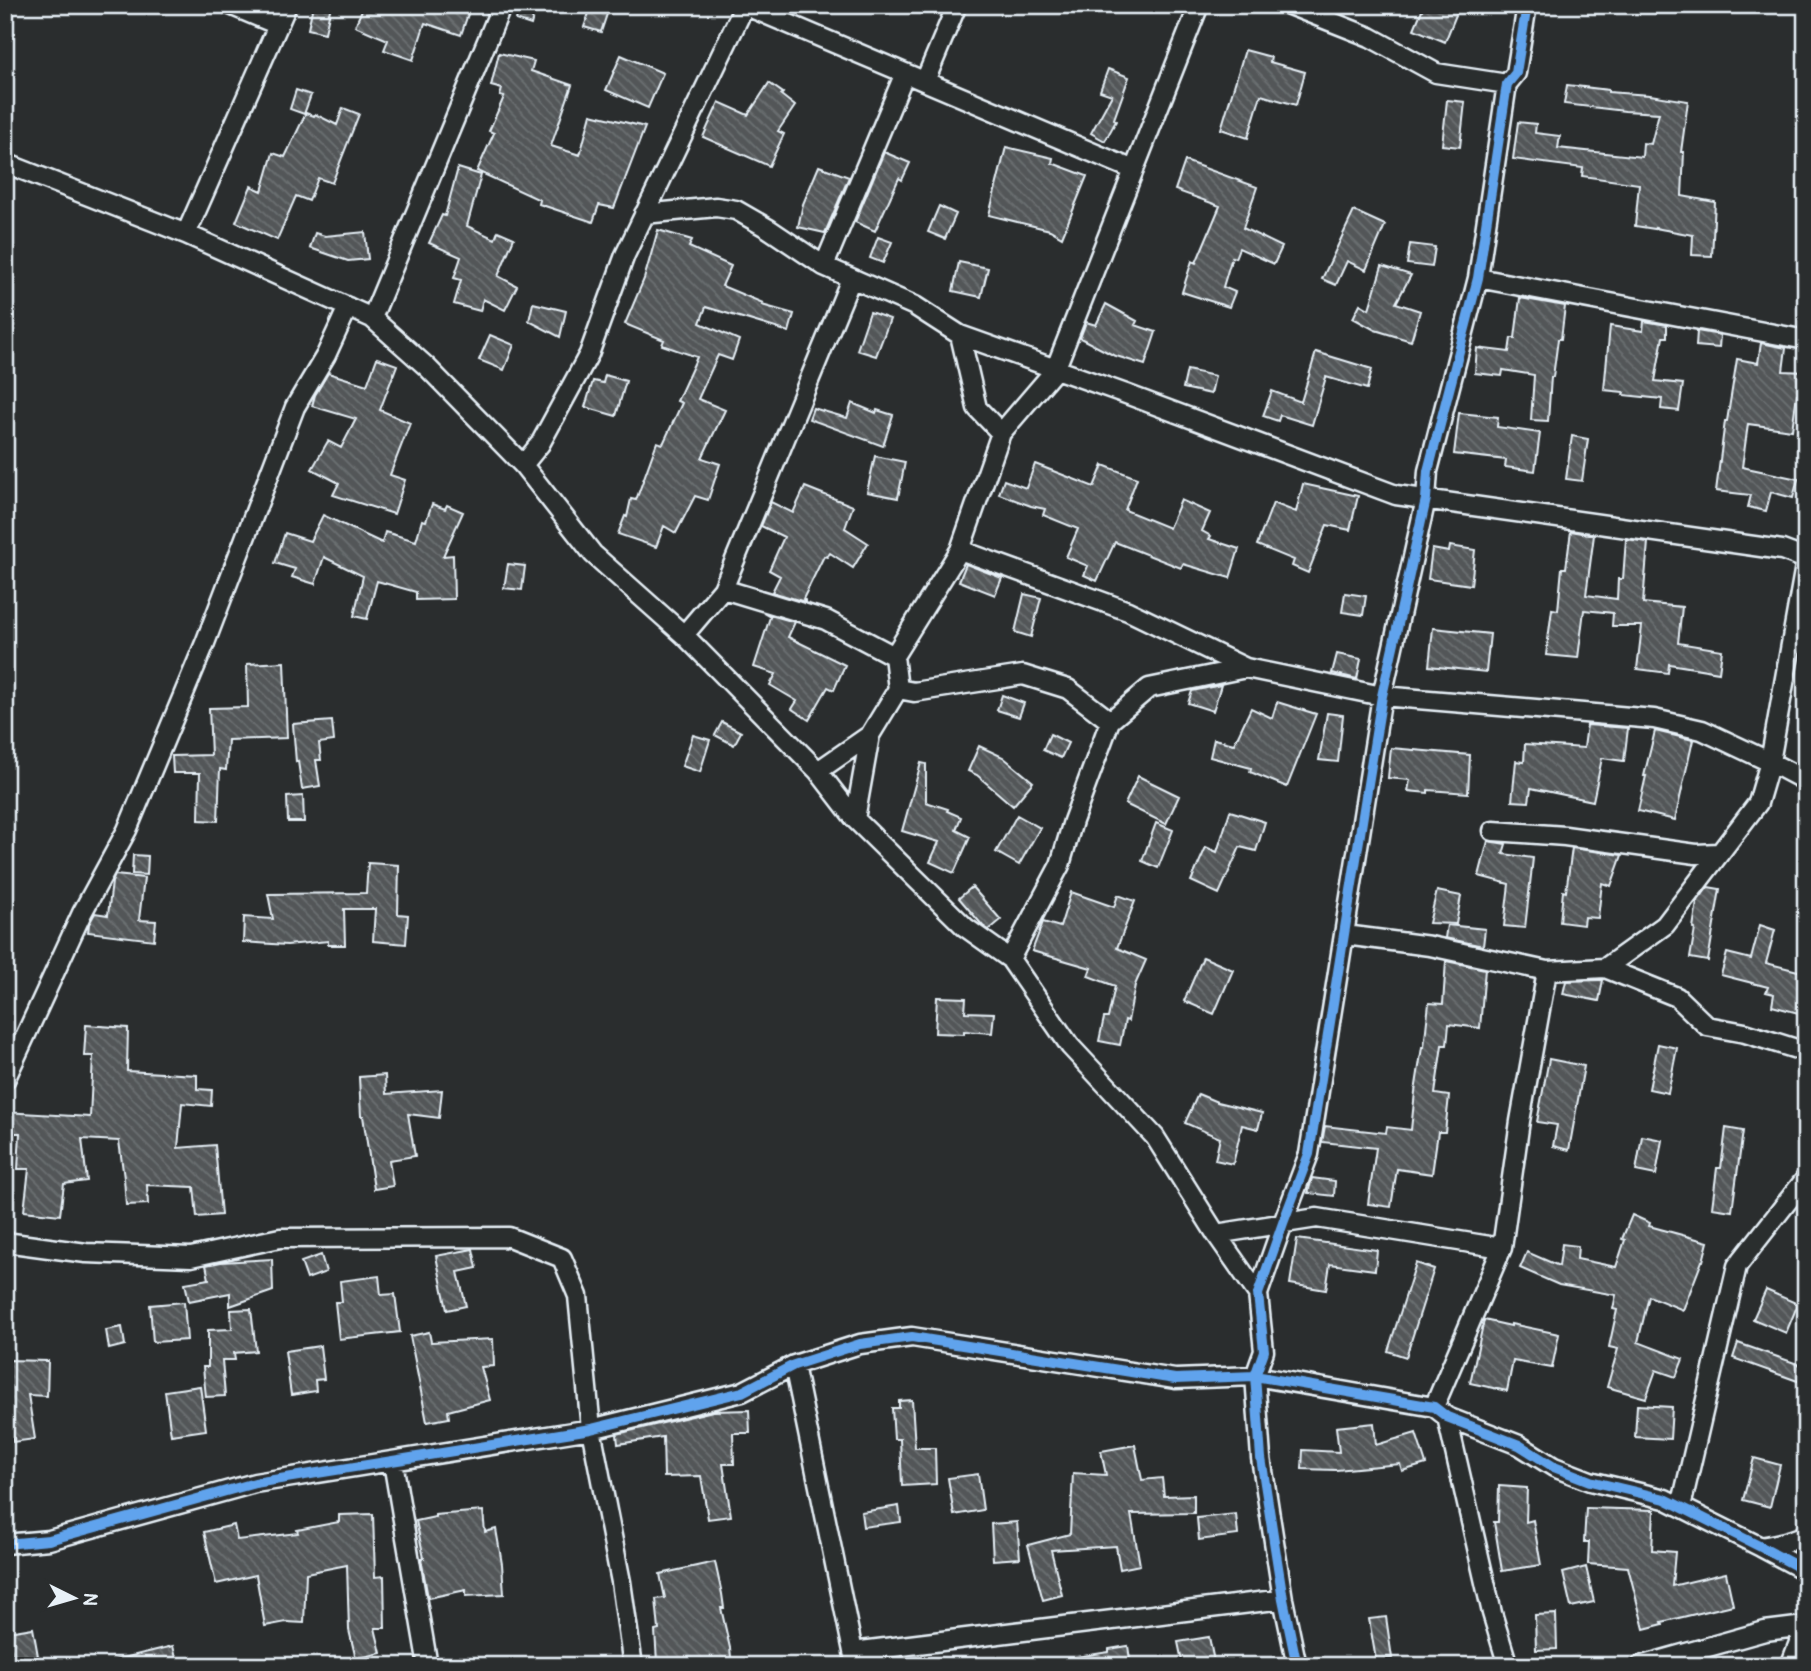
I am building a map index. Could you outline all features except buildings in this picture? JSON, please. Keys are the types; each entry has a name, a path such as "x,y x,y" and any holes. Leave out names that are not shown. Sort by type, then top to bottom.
{"street":[{"path":"230,5 278,25"},
{"path":"186,234 287,5"},
{"path":"372,318 502,5"},
{"path":"523,465 540,444 589,354 625,255 745,5 1134,170"},
{"path":"925,82 957,5"},
{"path":"855,819 870,734 898,689 894,656 960,550 1001,433 1055,370 1199,5"},
{"path":"1289,5 1370,37 1437,73 1507,84"},
{"path":"1297,1666 1283,1599 1261,1458 1255,1376 1264,1351 1258,1294 1309,1154 1382,696 1426,499 1428,471 1478,278 1507,84 1516,74 1527,5"},
{"path":"824,266 905,73"},
{"path":"5,163 186,234 372,318 427,367 523,465 593,554 684,635 818,771 855,819 965,927 1010,959 1070,1046 1155,1137 1216,1234 1258,1294"},
{"path":"644,214 716,207 736,210 824,266 915,306 960,335 1396,495 1782,550 1806,559 1770,762 1758,803 1665,925 1605,968"},
{"path":"1478,278 1806,340"},
{"path":"684,635 723,589 851,279"},
{"path":"5,1080 82,913 127,830 205,643 295,407 326,355 348,307"},
{"path":"960,335 977,408 1001,433"},
{"path":"960,550 1128,611 1246,668 1382,696 1654,719 1702,730 1806,781"},
{"path":"723,589 826,620 894,656"},
{"path":"1010,959 1060,865 1073,821 1110,721 1149,688 1246,668"},
{"path":"898,689 914,692 1023,675 1068,689 1110,721"},
{"path":"818,771 870,734"},
{"path":"1493,831 1566,836 1696,854 1719,853"},
{"path":"1345,935 1430,946 1547,971 1605,968 1677,998 1707,1026 1745,1033 1806,1052"},
{"path":"1508,1666 1440,1412 1502,1248 1520,1121 1547,971"},
{"path":"1681,1507 1737,1266 1806,1178"},
{"path":"1216,1234 1317,1217 1502,1248"},
{"path":"5,1241 86,1253 191,1257 281,1238 509,1237 562,1258 578,1296 591,1429 621,1582 633,1666"},
{"path":"5,1544 49,1540 255,1483 591,1429 742,1392 794,1365 860,1344 912,1337 1175,1380 1255,1376 1440,1412 1518,1445 1554,1467 1590,1481 1664,1499 1806,1571"},
{"path":"794,1365 854,1659 1283,1599"},
{"path":"393,1462 428,1666"},
{"path":"1761,1547 1806,1534"},
{"path":"1640,1666 1765,1631 1805,1625 1790,1666"}],"cycle path":[{"path":"1297,1666 1283,1599 1261,1458 1255,1376 1264,1351 1258,1294 1309,1154 1382,696 1426,499 1428,471 1478,278 1507,84 1516,73 1527,5"},
{"path":"5,1544 49,1540 255,1483 591,1429 742,1392 794,1365 860,1344 912,1337 1175,1379 1255,1376 1434,1407 1447,1417 1519,1445 1554,1467 1590,1481 1665,1499 1806,1571"}]}
